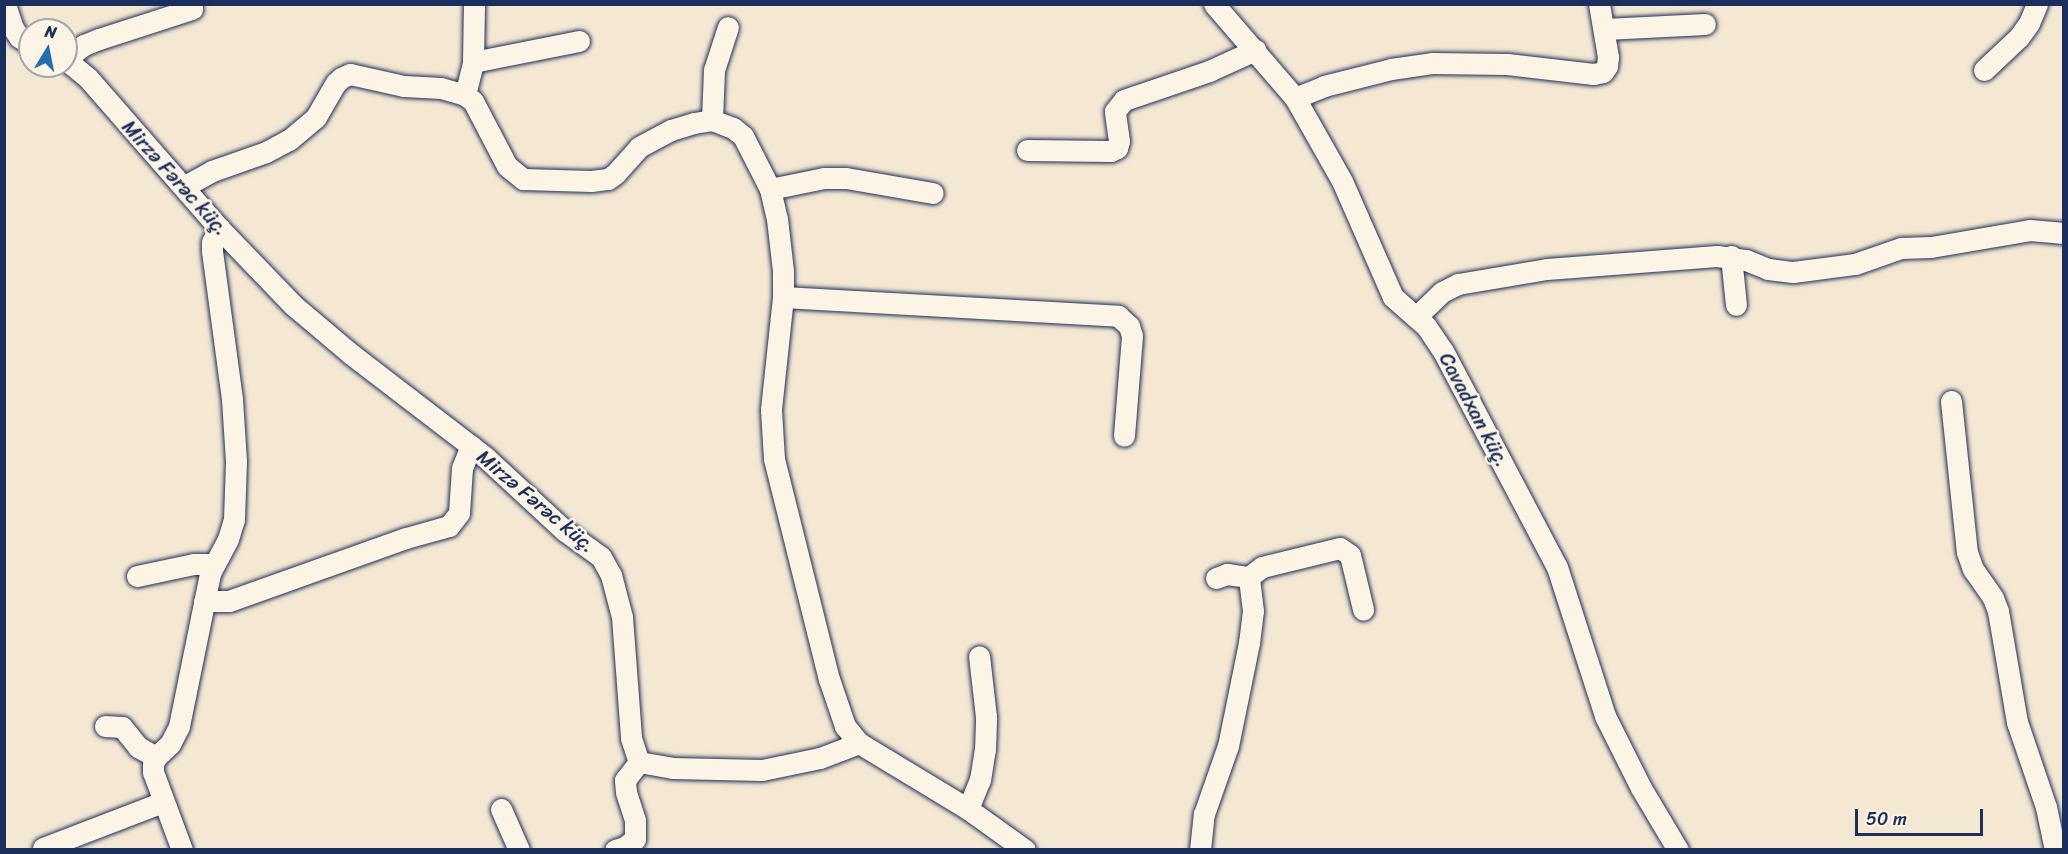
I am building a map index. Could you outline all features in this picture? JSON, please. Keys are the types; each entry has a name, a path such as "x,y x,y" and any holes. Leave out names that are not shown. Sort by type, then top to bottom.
{"street":[{"path":"4,4 18,36"},
{"path":"465,95 473,62 474,4"},
{"name":"Cavadxan küç.","path":"1214,4 1295,98 1342,181 1387,287 1398,302 1434,336 1443,351 1557,567 1605,716 1641,788 1678,849"},
{"path":"1295,98 1324,86 1391,69 1424,64 1507,64 1593,74 1603,72 1607,66 1605,29 1599,4"},
{"path":"1984,70 2019,37 2029,23 2037,4"},
{"path":"78,50 99,39 192,9"},
{"path":"1605,29 1705,24"},
{"path":"712,120 714,70 728,27"},
{"path":"473,62 579,41"},
{"path":"1027,150 1111,152 1117,148 1119,141 1115,111 1124,100 1209,71 1255,50"},
{"name":"Mirzə Fərəc küç.","path":"78,70 88,78 146,146 185,186 219,228 293,305 471,446 565,531 596,551 607,566 621,617 626,648 631,738 639,762"},
{"path":"185,186 212,171 266,152 289,140 316,117 336,83 350,74 404,86 441,88 465,95 472,101 507,166 523,179 591,181 608,178 615,174 639,147 651,139 682,126 712,120 733,128 743,136 770,189 777,219 783,297 771,410 774,459 829,679 845,726 859,743 968,809 1016,847"},
{"path":"770,189 824,178 846,178 933,193"},
{"path":"182,849 153,772 156,757 170,744 179,726 204,601 214,564 232,528 236,461 232,399 212,251 212,242 219,228"},
{"path":"1416,317 1442,292 1472,281 1558,267 1691,256 1731,256 1768,269 1793,272 1855,264 1900,248 1931,247 2030,230 2064,232"},
{"path":"1731,256 1736,305"},
{"path":"783,297 1118,316 1129,326 1132,336 1124,436"},
{"path":"1951,401 1967,552 1973,569 1993,598 1998,611 2018,722 2046,807 2055,849"},
{"path":"204,601 229,601 448,526 459,513 462,468 471,446"},
{"path":"1216,578 1227,573 1250,577 1262,567 1340,548 1350,555 1363,609"},
{"path":"137,576 194,564 214,564"},
{"path":"1200,849 1204,814 1228,746 1249,643 1253,611 1250,577"},
{"path":"968,809 980,780 985,750 986,717 979,656"},
{"path":"105,726 122,727 138,747 156,757"},
{"path":"615,849 638,844 635,820 626,792 625,780 639,762 672,768 762,770 820,758 859,743"},
{"path":"44,848 163,802"},
{"path":"501,809 519,849"}]}
